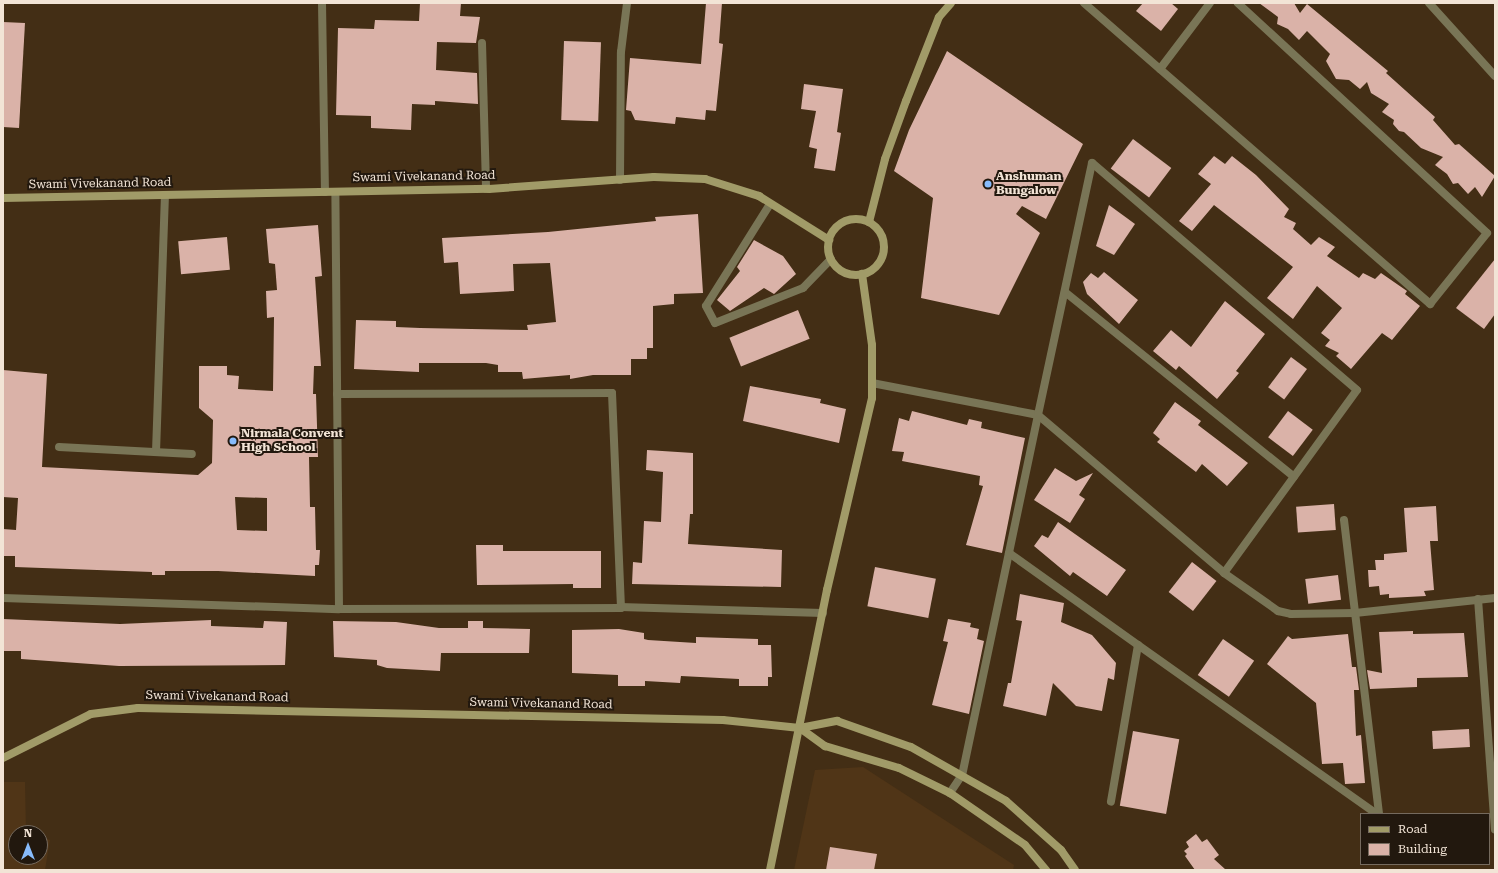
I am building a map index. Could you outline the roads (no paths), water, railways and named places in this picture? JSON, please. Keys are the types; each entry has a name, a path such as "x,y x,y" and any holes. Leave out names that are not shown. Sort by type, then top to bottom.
{"main road":[{"path":"869,222 885,159 906,101 939,17 951,3"},
{"name":"Swami Vivekanand Road","path":"3,198 486,188 620,180 654,176 705,179 759,196 829,240"},
{"path":"854,219 869,222 880,231 884,253 876,266 862,274 843,271 831,259 829,240 834,231 844,222 854,219"},
{"path":"770,870 823,613 872,398 872,345 862,274"},
{"name":"Swami Vivekanand Road","path":"3,758 92,714 138,708 723,720 800,728 825,746 899,768 950,793 1024,844 1046,870"},
{"path":"800,728 837,721 911,746 1006,801 1061,850 1075,870"}],"street":[{"path":"322,3 325,192"},
{"path":"620,180 621,52 627,3"},
{"path":"1084,3 1430,304 1487,233 1238,3"},
{"path":"1160,69 1210,3"},
{"path":"1429,3 1495,76"},
{"path":"482,43 486,188"},
{"path":"950,793 962,776 1092,163 1356,390 1224,573"},
{"path":"335,192 339,609"},
{"path":"156,452 165,195"},
{"path":"770,204 706,306 715,323 788,296 803,288 831,259"},
{"path":"1064,292 1294,477"},
{"path":"872,383 1038,415 1224,573 1278,611 1355,613 1495,598"},
{"path":"337,394 612,393 620,607"},
{"path":"59,447 192,454"},
{"path":"1344,520 1378,813"},
{"path":"1009,553 1377,813"},
{"path":"3,598 339,609 620,607 823,613"},
{"path":"1478,599 1492,817 1495,830"},
{"path":"1111,802 1138,645"}],"place":[{"name":"Anshuman Bungalow","path":"988,184"},
{"name":"Nirmala Convent High School","path":"233,441"}]}
